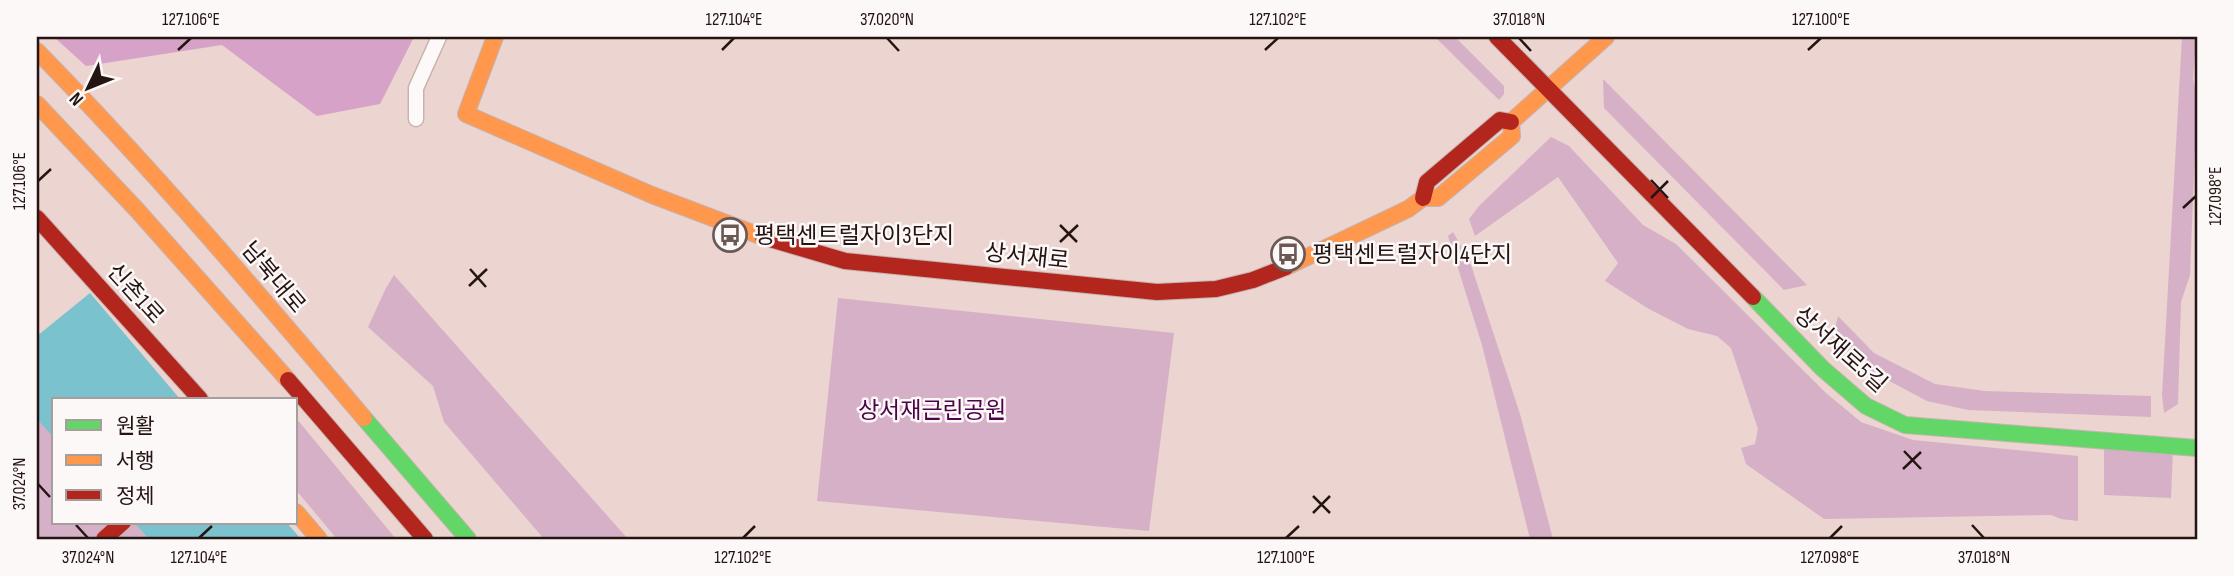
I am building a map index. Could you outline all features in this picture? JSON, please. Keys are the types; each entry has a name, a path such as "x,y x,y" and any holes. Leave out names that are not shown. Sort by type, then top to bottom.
{"main road":[{"name":"상서재로","path":"495,37 466,114 732,228 845,261 1157,292 1216,289 1253,280 1306,259 1408,209 1423,198 1438,198 1512,136 1511,122 1606,37"},
{"name":"상서재로5길","path":"1497,37 1823,369 1866,406 1905,425 2197,448"},
{"name":"남북대로","path":"37,51 186,209 468,539"},
{"path":"37,104 104,173 239,322 425,539"},
{"name":"신촌1로","path":"37,218 199,398"},
{"path":"298,514 319,539"},
{"path":"104,539 121,524"}],"street":[{"path":"416,119 416,88 439,37"}],"green space":[{"path":"1435,37 1455,37 1504,86 1504,94 1499,100"},
{"path":"2182,37 2196,37 2193,79 2197,97 2190,275 2181,302 2178,404 2164,413 2162,395"},
{"path":"1603,79 1807,285 1784,290 1604,108"},
{"path":"1551,137 1569,146 1643,225 1676,244 1826,393 1861,422 1913,440 2078,456 2078,521 2051,515 1824,519 1746,464 1741,448 1755,444 1758,429 1731,348 1717,336 1688,329 1649,309 1605,281 1618,263 1558,177 1475,236 1469,219 1480,205"},
{"path":"1453,232 1470,262 1520,414 1553,539 1530,539 1482,345 1448,236"},
{"path":"394,275 628,539 544,539 444,422 433,386 368,327"},
{"name":"상서재근린공원","path":"838,298 1174,333 1149,531 817,501"},
{"path":"1838,316 1874,353 1935,384 1985,391 2151,396 2151,417 1968,410 1927,401 1863,367 1833,337"},
{"path":"37,418 52,435 52,524 135,524 149,539 37,539"},
{"path":"298,420 396,539 337,539 298,492"},
{"path":"2104,446 2173,449 2171,498 2104,495"}],"shaded area":[{"path":"54,37 414,37 380,104 317,116 222,45 86,66"}],"water":[{"path":"90,293 179,398 52,398 52,436 37,419 37,336"},
{"path":"135,524 288,524 301,539 149,539"}],"traffic: fast":[{"path":"1753,297 1823,369 1866,406 1905,425 2197,448"},
{"path":"364,418 468,539"}],"traffic: slow":[{"path":"495,37 466,114 652,195 763,237"},
{"path":"1286,267 1408,209 1423,198 1438,198 1512,136 1511,122 1606,37"},
{"path":"37,51 163,186 364,418"},
{"path":"37,104 137,210 288,380"},
{"path":"298,514 319,539"}],"traffic: jam":[{"path":"1497,37 1753,297"},
{"path":"1423,198 1427,182 1500,120 1511,122"},
{"path":"37,218 199,398"},
{"path":"763,237 845,261 1157,292 1216,289 1253,280 1286,267"},
{"path":"288,380 425,539"},
{"path":"104,539 121,524"}],"place":[{"name":"평택센트럴자이3단지","path":"730,235"},
{"name":"평택센트럴자이4단지","path":"1288,254"}]}
